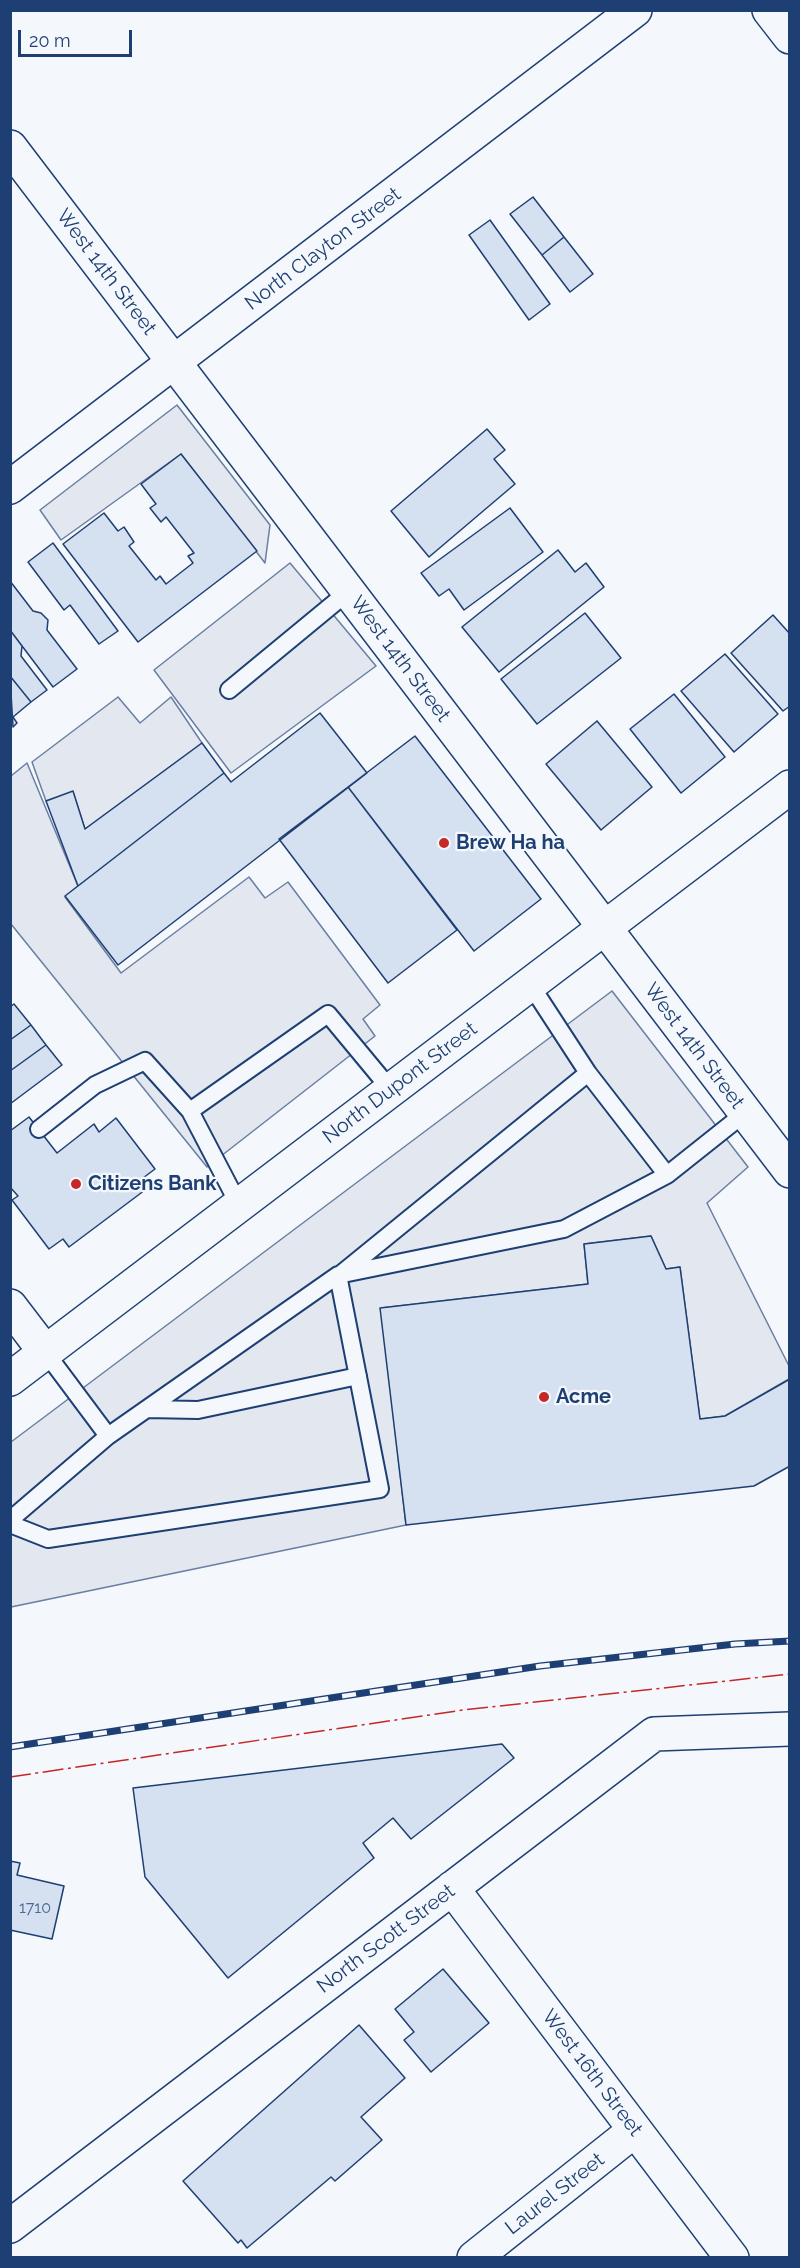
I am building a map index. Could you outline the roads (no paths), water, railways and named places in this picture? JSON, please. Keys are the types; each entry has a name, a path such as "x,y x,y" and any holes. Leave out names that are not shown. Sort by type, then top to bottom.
{"street":[{"name":"North Clayton Street","path":"10,488 635,10"},
{"path":"770,10 789,37"},
{"name":"West 14th Street","path":"10,147 745,1113 785,1154"},
{"name":"North Dupont Street","path":"10,1379 789,787"},
{"path":"10,1305 46,1353"},
{"name":"North Scott Street","path":"10,2226 654,1734 787,1732"},
{"name":"West 16th Street","path":"452,1888 732,2258"},
{"name":"Laurel Street","path":"474,2258 635,2130"}],"lane":[{"path":"229,690 349,591"},
{"path":"530,984 588,1073 667,1175"},
{"path":"190,1111 328,1014 391,1090"},
{"path":"39,1130 95,1085 145,1061 190,1111 239,1205"},
{"path":"338,1275 380,1489 48,1539 10,1522 108,1436 338,1275 588,1073"},
{"path":"338,1275 564,1229 667,1175 745,1113"},
{"path":"46,1353 108,1436"},
{"path":"147,1409 198,1410 358,1376"}],"railway":[{"path":"10,1747 540,1666 735,1644 790,1641"}],"place":[{"name":"Brew Ha ha","path":"444,843"},
{"name":"Citizens Bank","path":"76,1184"},
{"name":"Acme","path":"544,1397"}]}
